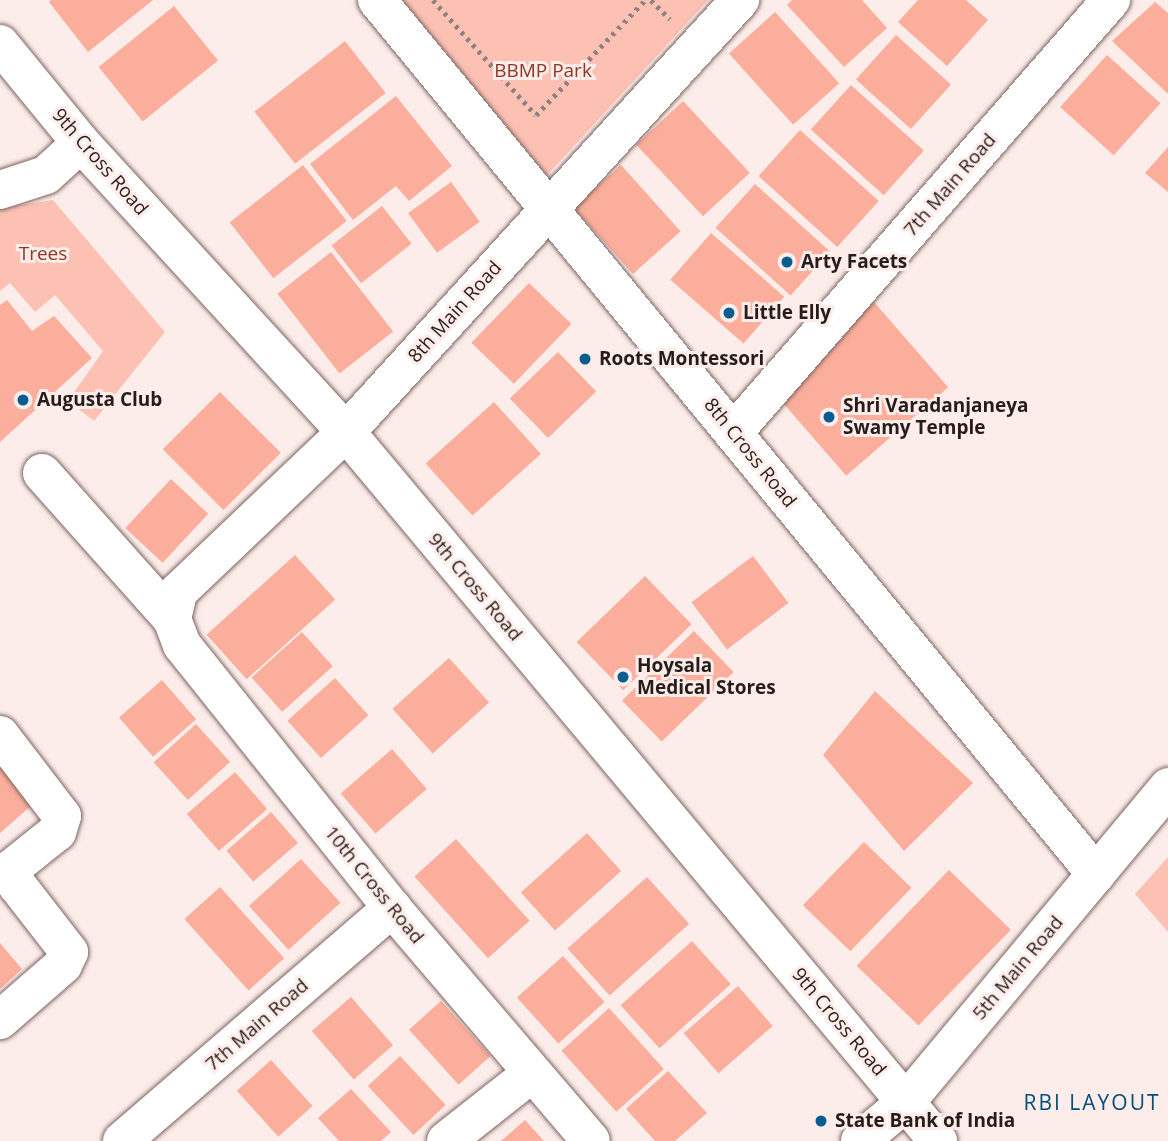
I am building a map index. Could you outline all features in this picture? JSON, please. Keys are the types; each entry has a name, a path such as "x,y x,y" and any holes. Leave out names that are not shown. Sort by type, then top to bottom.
{"street":[{"name":"8th Cross Road","path":"377,0 1096,874"},
{"name":"8th Main Road","path":"172,619 178,592 346,432 740,0"},
{"name":"7th Main Road","path":"733,433 1111,0"},
{"name":"9th Cross Road","path":"0,44 81,143 346,432 938,1141"},
{"path":"0,190 46,175 81,143"},
{"name":"10th Cross Road","path":"42,473 172,619 182,645 392,908 591,1141"},
{"path":"0,736 62,816 57,832 12,868 69,952 63,965 0,1020"},
{"name":"5th Main Road","path":"860,1141 906,1102 1168,787"},
{"name":"7th Main Road","path":"122,1141 392,908"},
{"path":"446,1141 531,1073"}],"path":[{"path":"433,0 536,115 645,0"}],"green space":[{"name":"BBMP Park","path":"395,0 708,0 539,184"},
{"name":"Trees","path":"53,200 165,332 94,421 68,401 103,351 55,295 35,312 10,283 0,291 0,208"},
{"path":"1168,857 1168,932 1135,894"}],"building":[{"path":"51,0 153,0 88,52 49,2"},
{"path":"792,0 862,0 887,28 844,67 787,5"},
{"path":"918,0 966,0 988,20 947,66 898,22"},
{"path":"1155,2 1168,13 1168,94 1112,41"},
{"path":"174,6 218,60 143,121 99,67"},
{"path":"775,12 839,83 793,125 729,53"},
{"path":"896,35 951,85 911,129 856,80"},
{"path":"345,41 386,93 295,164 254,112"},
{"path":"1107,55 1161,103 1114,155 1060,107"},
{"path":"851,85 924,151 884,195 811,130"},
{"path":"396,96 452,166 409,201 396,186 353,220 310,164"},
{"path":"683,101 750,173 703,216 636,145"},
{"path":"800,130 879,201 837,247 759,176"},
{"path":"1168,147 1168,192 1145,173"},
{"path":"303,165 347,221 273,278 230,222"},
{"path":"621,165 681,231 633,274 573,208"},
{"path":"451,182 480,222 437,253 408,213"},
{"path":"755,184 830,252 791,295 716,228"},
{"path":"382,206 412,244 361,283 332,245"},
{"path":"711,233 784,297 744,343 670,280"},
{"path":"331,252 393,332 340,373 277,294"},
{"path":"529,283 571,324 514,384 471,343"},
{"name":"Augusta Club","path":"7,300 32,331 54,316 92,358 0,442 0,305"},
{"path":"874,302 948,387 846,476 772,391"},
{"path":"558,352 596,392 548,438 510,399"},
{"path":"220,392 281,453 224,510 163,449"},
{"path":"494,402 541,454 472,516 426,464"},
{"path":"171,479 208,514 163,563 125,528"},
{"path":"295,555 335,600 247,679 207,635"},
{"path":"753,556 789,603 727,649 692,602"},
{"path":"645,576 692,624 623,690 577,642"},
{"path":"694,631 734,672 662,741 622,700"},
{"path":"302,632 333,666 282,712 251,678"},
{"path":"449,658 489,703 433,753 393,709"},
{"path":"335,678 368,715 321,758 287,721"},
{"path":"162,680 196,719 153,757 119,717"},
{"path":"875,691 973,783 904,851 823,755"},
{"path":"196,724 230,762 188,800 154,762"},
{"path":"392,749 427,789 375,834 341,794"},
{"path":"0,752 40,798 0,833"},
{"path":"235,772 267,809 219,851 187,814"},
{"path":"271,812 298,843 253,882 226,851"},
{"path":"587,833 621,871 555,930 521,893"},
{"path":"456,839 530,921 488,958 414,876"},
{"path":"864,842 911,888 850,951 803,905"},
{"path":"301,859 340,903 288,950 249,906"},
{"path":"949,870 1011,930 918,1025 857,966"},
{"path":"647,877 689,924 610,995 567,949"},
{"path":"220,887 284,958 249,990 184,919"},
{"path":"692,941 731,984 659,1048 621,1005"},
{"path":"0,943 22,969 0,989"},
{"path":"563,956 604,1002 558,1044 517,997"},
{"path":"738,986 773,1026 718,1073 684,1033"},
{"path":"351,997 393,1045 354,1079 312,1031"},
{"path":"441,1001 491,1056 459,1085 409,1030"},
{"path":"609,1008 664,1069 616,1112 561,1051"},
{"path":"400,1056 446,1105 414,1135 368,1086"},
{"path":"271,1060 312,1106 278,1137 237,1091"},
{"path":"668,1071 707,1113 675,1141 655,1141 626,1109"},
{"path":"351,1089 391,1132 381,1141 339,1141 318,1118"},
{"path":"525,1120 544,1141 501,1141"}],"place":[{"name":"Arty Facets","path":"787,262"},
{"name":"Little Elly","path":"729,313"},
{"name":"Roots Montessori","path":"585,359"},
{"name":"Augusta Club","path":"23,400"},
{"name":"Shri Varadanjaneya Swamy Temple","path":"829,417"},
{"name":"Hoysala Medical Stores","path":"623,677"},
{"name":"State Bank of India","path":"821,1121"}],"district":[{"name":"RBI LAYOUT","path":"1092,1102"}]}
